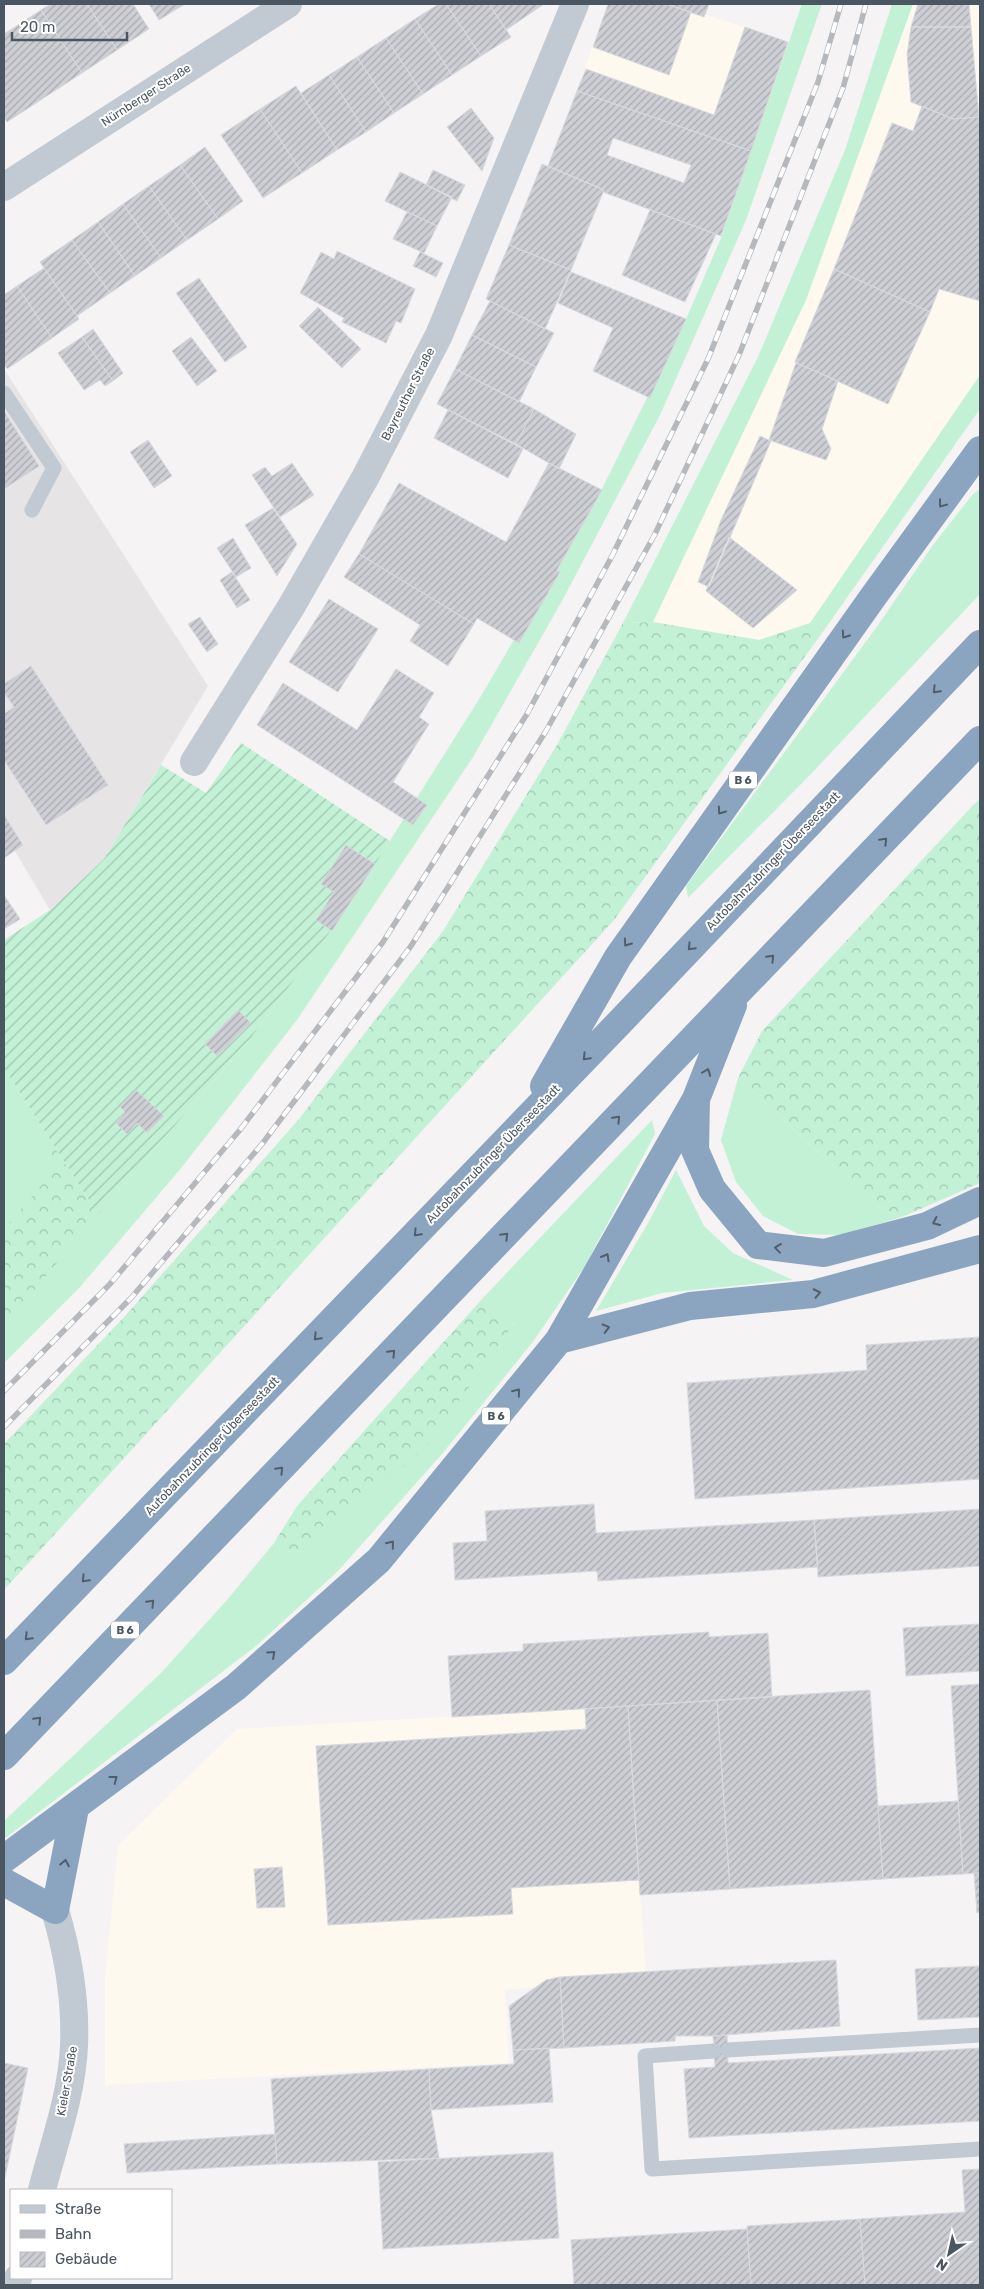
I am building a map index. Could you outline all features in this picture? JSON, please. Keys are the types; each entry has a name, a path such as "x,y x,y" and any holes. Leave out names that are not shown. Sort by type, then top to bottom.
{"highway":[{"name":"B 6","path":"524,1122 618,957 872,597 972,470 980,450"},
{"name":"Autobahnzubringer Überseestadt","path":"4,1661 524,1122 980,644"},
{"name":"B 6","path":"4,1756 980,740"},
{"name":"B 6","path":"4,1859 236,1687 379,1560 559,1340 696,1099 737,993"},
{"name":"B 6","path":"696,1099 695,1150 712,1189 758,1245 824,1253 927,1226 980,1201"},
{"path":"559,1340 690,1306 813,1294 980,1249"},
{"path":"4,1882 55,1910 75,1808"}],"street":[{"name":"Nürnberger Straße","path":"4,187 288,4"},
{"name":"Bayreuther Straße","path":"194,762 291,608 365,478 439,335 575,4"},
{"name":"Kieler Straße","path":"42,2189 67,2094 74,2046 72,1985 65,1944 55,1910"}],"lane":[{"path":"4,393 54,468 32,510"},
{"path":"980,2035 645,2056 652,2169 980,2149"}],"shaded area":[{"path":"607,4 671,4 789,41 753,151 577,91"},
{"path":"913,4 980,4 980,375 810,623 759,640 653,622 806,300"},
{"path":"4,369 208,686 104,859 50,910 15,851 4,858"},
{"path":"628,1706 646,1977 505,1990 509,2063 105,2085 105,1976 118,1845 237,1729"}],"green space":[{"path":"802,4 822,4 746,220 660,415 562,601 473,757 297,1020 182,1167 80,1287 4,1363 4,1326 20,1306 4,1324 4,1068 98,1214 250,1039 347,909 481,696 602,489 687,317 721,238"},
{"path":"892,4 913,4 806,300 653,622 623,623 758,357 845,150"},
{"path":"980,375 980,409 822,633 810,623"},
{"path":"980,489 980,594 809,776 688,898 686,886 876,628 933,545 973,494"},
{"path":"653,622 759,640 810,623 822,633 614,920 4,1590 4,1444 125,1316 299,1119 443,931 557,745 623,623"},
{"path":"241,743 390,841 347,909 250,1039 98,1214 4,1068 4,940 50,910 104,859 161,765 206,793"},
{"path":"980,798 980,1183 902,1217 876,1206 738,1078 762,1031"},
{"path":"738,1078 876,1206 902,1217 842,1235 798,1234 763,1216 736,1182 721,1140"},
{"path":"652,1120 655,1134 585,1266 532,1343 442,1454 338,1571 256,1646 4,1839 4,1821 161,1673 227,1600 274,1543 300,1557 515,1323 482,1299"},
{"path":"52,1144 98,1214 4,1326 4,1229 57,1167 44,1148"},
{"path":"676,1170 704,1226 733,1253 793,1280 662,1293 596,1311 648,1223"},
{"path":"482,1299 515,1322 428,1445 300,1558 274,1543 297,1506"}],"building":[{"path":"51,4 87,4 117,50 82,73 41,10"},
{"path":"87,4 133,4 149,29 117,50"},
{"path":"149,4 185,4 159,20"},
{"path":"439,4 446,4 481,56 452,75 415,19"},
{"path":"446,4 489,4 511,37 481,56"},
{"path":"489,4 544,4 506,30"},
{"path":"608,4 666,4 691,12 669,75 593,47"},
{"path":"666,4 709,4 704,17"},
{"path":"918,4 969,4 971,27 911,27"},
{"path":"41,10 82,73 7,122 4,117 4,34"},
{"path":"415,19 452,75 423,94 386,38"},
{"path":"745,27 788,42 751,151 577,91 586,69 714,115"},
{"path":"911,27 971,27 979,117 953,119 911,102 907,55"},
{"path":"386,38 423,94 394,113 357,57"},
{"path":"357,57 394,113 366,132 329,75"},
{"path":"329,75 366,132 337,150 301,93"},
{"path":"296,86 337,150 302,173 260,109"},
{"path":"577,91 751,151 721,236 603,192 604,190 600,188 548,166","holes":["613,138 691,165 684,183 607,155"]},
{"path":"922,106 953,119 979,117 980,140 980,301 939,289 930,312 834,269 892,123 913,131"},
{"path":"471,108 494,138 482,171 447,127"},
{"path":"260,109 302,173 263,198 221,135"},
{"path":"205,147 243,201 218,219 180,165"},
{"path":"542,164 604,190 571,270 509,245"},
{"path":"180,165 218,219 187,240 149,186"},
{"path":"433,170 465,185 457,201 426,185"},
{"path":"400,172 452,197 437,226 385,201"},
{"path":"149,186 187,240 161,258 123,204"},
{"path":"123,204 161,258 135,276 98,222"},
{"path":"650,210 716,234 685,302 622,275"},
{"path":"407,212 437,226 424,253 393,239"},
{"path":"98,222 135,276 110,293 72,240"},
{"path":"72,240 110,293 77,316 40,262"},
{"path":"509,245 571,270 545,329 486,299"},
{"path":"337,251 415,289 401,323 396,321 386,343 342,322 344,318 300,293 321,252 334,259"},
{"path":"420,252 443,263 436,277 413,266"},
{"path":"44,268 79,319 52,338 17,286"},
{"path":"834,269 930,312 888,404 795,362"},
{"path":"571,272 686,319 650,398 593,371 613,328 558,303"},
{"path":"199,278 247,347 225,362 176,293"},
{"path":"17,286 52,338 7,369 4,364 4,295"},
{"path":"490,301 554,333 536,367 472,335"},
{"path":"318,307 361,349 342,368 299,326"},
{"path":"93,329 123,373 113,381 82,337"},
{"path":"472,335 536,367 519,402 455,369"},
{"path":"82,337 113,381 105,386 100,380 84,390 58,353"},
{"path":"191,337 217,371 197,386 172,351"},
{"path":"796,363 838,381 822,429 831,449 826,460 769,440"},
{"path":"455,369 534,409 516,444 437,404"},
{"path":"534,409 576,434 559,469 516,444"},
{"path":"448,410 523,449 508,478 434,438"},
{"path":"4,411 39,466 4,489"},
{"path":"760,436 771,441 709,587 698,582 721,520"},
{"path":"148,440 172,476 154,488 130,452"},
{"path":"292,463 314,495 280,517 252,475 265,467 272,476"},
{"path":"549,463 602,490 557,570 560,572 519,643 477,618 474,624 359,554 399,483 506,542"},
{"path":"273,508 297,544 277,576 245,525"},
{"path":"729,537 797,590 753,628 706,591"},
{"path":"233,538 251,568 236,577 217,548"},
{"path":"359,554 474,624 448,666 410,641 420,625 344,577"},
{"path":"232,572 250,600 237,608 220,580"},
{"path":"329,599 378,629 338,692 289,662"},
{"path":"200,617 218,644 207,652 188,624"},
{"path":"31,666 108,785 46,825 4,760 4,714 14,707 4,692 4,684"},
{"path":"396,669 434,693 419,717 429,724 393,782 427,805 413,825 257,725 283,683 357,730"},
{"path":"4,815 23,845 4,858"},
{"path":"346,845 375,864 332,931 316,920 334,892 321,884"},
{"path":"4,895 20,919 4,929"},
{"path":"238,1010 251,1023 217,1056 205,1044"},
{"path":"136,1090 164,1116 147,1133 137,1123 127,1134 116,1123 125,1112 120,1107"},
{"path":"980,1337 980,1479 695,1499 687,1383 867,1370 866,1345"},
{"path":"594,1504 596,1533 814,1520 818,1567 598,1581 597,1571 455,1580 453,1543 487,1541 485,1511"},
{"path":"980,1509 980,1566 818,1577 814,1520"},
{"path":"980,1624 980,1671 906,1676 903,1628"},
{"path":"709,1632 709,1637 768,1633 772,1697 452,1717 448,1656 523,1651 523,1644"},
{"path":"980,1684 980,1873 963,1874 951,1686"},
{"path":"870,1690 883,1879 730,1889 717,1700"},
{"path":"717,1700 730,1889 640,1895 628,1706"},
{"path":"628,1706 639,1880 511,1888 513,1914 328,1925 316,1746 586,1729 585,1709"},
{"path":"958,1801 963,1874 883,1879 878,1806"},
{"path":"282,1867 285,1907 257,1908 254,1869"},
{"path":"974,1873 980,1873 980,1912 977,1913"},
{"path":"836,1960 840,2026 713,2036 675,2036 675,2041 564,2048 560,1977"},
{"path":"980,1966 980,2017 918,2020 915,1969"},
{"path":"560,1977 564,2048 513,2050 509,2006 546,1980"},
{"path":"727,2035 728,2063 980,2048 980,2121 689,2138 684,2069 715,2067 713,2036"},
{"path":"549,2048 553,2102 431,2110 429,2069 514,2064 513,2050"},
{"path":"4,2063 28,2068 4,2182"},
{"path":"429,2069 431,2110 439,2158 277,2164 271,2079"},
{"path":"275,2134 277,2164 127,2173 124,2144"},
{"path":"553,2152 559,2238 383,2249 378,2162"},
{"path":"980,2169 980,2285 865,2285 860,2219 965,2212 962,2170"},
{"path":"860,2219 865,2285 751,2285 747,2226"},
{"path":"747,2229 751,2285 574,2285 571,2240"}],"railway":[{"path":"4,1391 110,1284 239,1131 383,942 527,714 612,556 708,359 818,82 841,4"},
{"path":"4,1427 131,1298 262,1144 411,946 546,731 655,534 739,355 843,88 866,4"}]}
